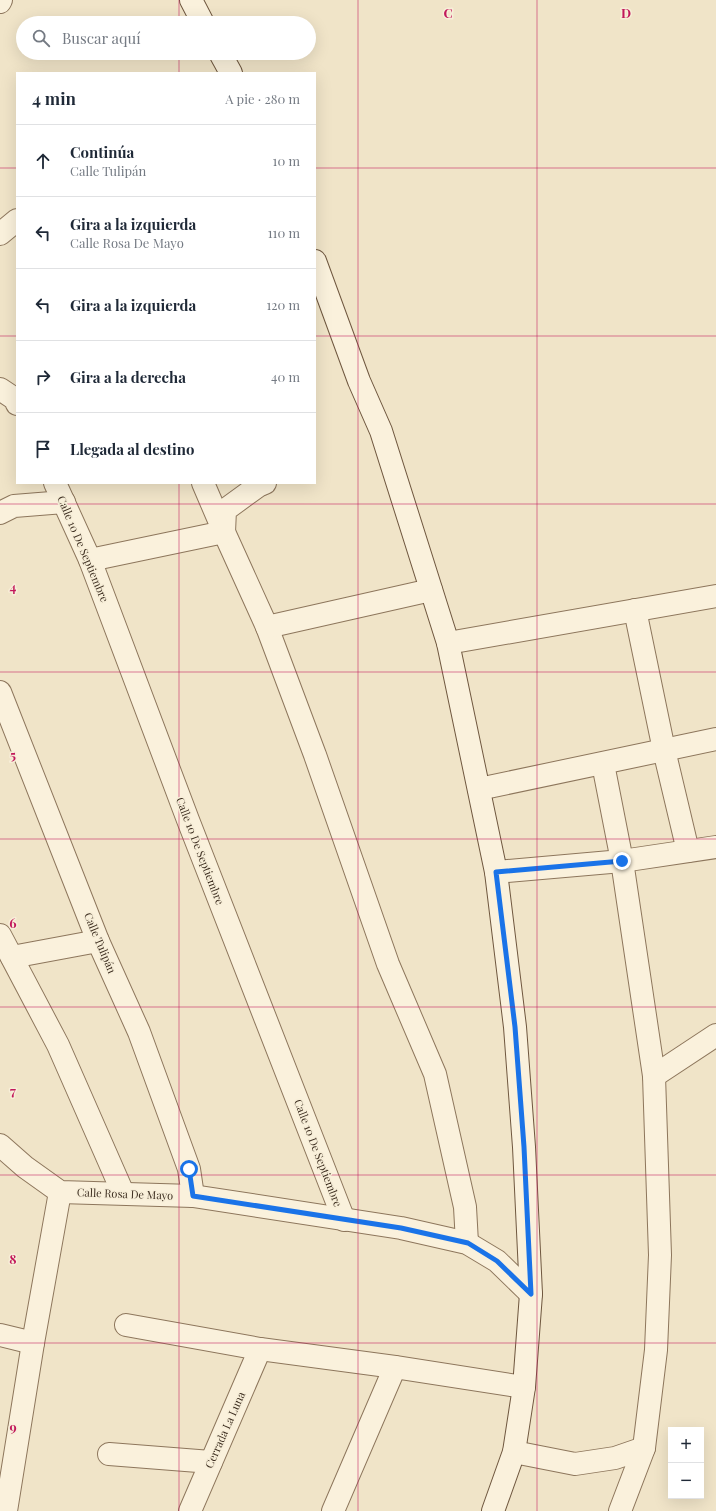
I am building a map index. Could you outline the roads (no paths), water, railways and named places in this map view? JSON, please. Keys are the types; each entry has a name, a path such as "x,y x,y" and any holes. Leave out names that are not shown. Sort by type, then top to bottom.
{"street":[{"path":"191,0 199,16"},
{"path":"224,60 230,72"},
{"path":"316,264 359,381 381,431 448,642 496,872 515,1027 524,1147 531,1294 524,1386 514,1452 493,1511"},
{"path":"0,389 15,399 16,402"},
{"path":"203,484 267,627 315,755 388,964 435,1074 465,1207 468,1243"},
{"path":"224,532 225,510 263,484"},
{"path":"0,513 14,506 60,493"},
{"name":"Calle 10 De Septiembre","path":"60,493 90,560 188,820 344,1220"},
{"path":"90,560 224,532"},
{"path":"267,627 431,590"},
{"path":"448,642 716,596"},
{"path":"635,610 664,750 688,851"},
{"name":"Calle Tulipán","path":"0,692 98,941 139,1032 189,1169 193,1196"},
{"path":"479,789 716,740"},
{"path":"603,764 622,861 654,1076 660,1255 656,1350 644,1448 620,1511"},
{"path":"496,872 622,861 716,847"},
{"path":"0,935 58,1045 123,1193"},
{"path":"12,957 98,941"},
{"path":"654,1076 716,1036"},
{"path":"0,1145 25,1167 60,1192 33,1343 6,1511"},
{"name":"Calle Rosa De Mayo","path":"60,1192 193,1196 401,1228 468,1243 497,1261 531,1294"},
{"path":"126,1325 260,1349 524,1386"},
{"path":"0,1335 33,1343"},
{"name":"Cerrada La Luna","path":"190,1511 260,1349"},
{"path":"333,1511 395,1367"},
{"path":"514,1452 575,1464 615,1458 644,1448"},
{"path":"109,1454 211,1462"}]}
